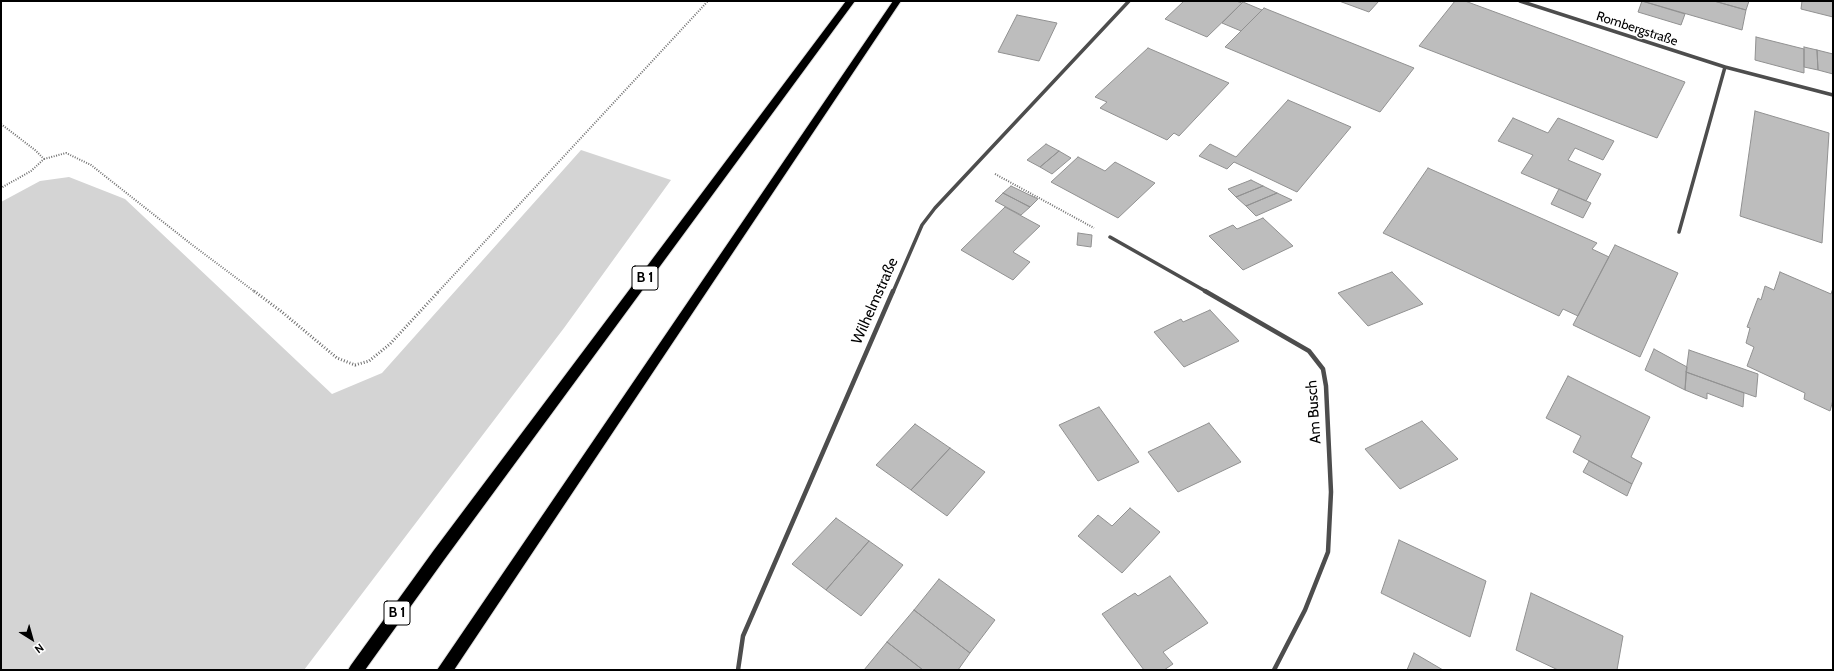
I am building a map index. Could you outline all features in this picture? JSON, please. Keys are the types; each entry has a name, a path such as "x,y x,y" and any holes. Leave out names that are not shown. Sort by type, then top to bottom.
{"highway":[{"name":"B 1","path":"356,670 439,555 851,1"},
{"path":"445,670 897,1"}],"street":[{"name":"Wilhelmstraße","path":"738,670 743,636 919,231 935,208 1129,1"},
{"name":"Rombergstraße","path":"1520,1 1725,67 1833,95"},
{"path":"1679,232 1725,67"},
{"name":"Am Busch","path":"1110,237 1254,318 1309,351 1322,369 1326,386 1331,492 1328,552 1305,610 1274,670"}],"path":[{"path":"1,188 31,170 44,159 66,153 91,165 191,244 282,312 337,358 355,365 369,361 390,344 708,1"},
{"path":"1,124 35,150 44,159"},
{"path":"976,164 1110,237"}],"shaded area":[{"path":"581,150 671,180 564,328 304,670 1,670 1,202 40,181 69,177 125,199 332,394 382,373"}],"building":[{"path":"1184,1 1236,1 1242,3 1207,37 1165,19"},
{"path":"1339,1 1379,1 1369,12"},
{"path":"1455,1 1465,1 1685,82 1657,138 1419,46"},
{"path":"1642,1 1714,1 1746,10 1742,30"},
{"path":"1642,1 1685,14 1681,25 1638,12"},
{"path":"1714,1 1749,1 1746,10"},
{"path":"1802,1 1833,1 1833,17 1801,9"},
{"path":"1243,2 1262,10 1241,31 1222,23"},
{"path":"1264,8 1414,68 1380,112 1225,47"},
{"path":"1017,15 1057,23 1039,61 998,52"},
{"path":"1756,37 1804,49 1804,73 1755,60"},
{"path":"1804,47 1817,50 1818,70 1804,67"},
{"path":"1148,48 1229,83 1179,136 1174,133 1167,140 1100,108 1107,102 1095,97"},
{"path":"1817,50 1833,54 1833,74 1818,70"},
{"path":"1288,100 1351,127 1297,192 1234,162 1227,169 1199,156 1210,144 1236,157"},
{"path":"1755,111 1829,133 1822,243 1740,216"},
{"path":"1513,118 1548,133 1558,118 1614,141 1603,160 1575,148 1568,160 1601,174 1586,201 1521,173 1533,155 1498,141"},
{"path":"1046,144 1059,151 1040,167 1027,160"},
{"path":"1059,151 1071,158 1052,174 1040,167"},
{"path":"1078,157 1105,171 1115,162 1155,183 1118,218 1051,182"},
{"path":"1428,168 1597,243 1592,249 1609,257 1578,316 1563,309 1559,316 1383,233"},
{"path":"1251,180 1263,186 1236,197 1228,189"},
{"path":"1011,186 1038,199 1030,207 1003,193"},
{"path":"1263,186 1277,193 1246,206 1236,197"},
{"path":"1559,189 1591,203 1583,218 1551,204"},
{"path":"1003,193 1030,207 1021,215 995,201"},
{"path":"1277,193 1292,200 1256,216 1246,206"},
{"path":"1005,207 1040,226 1013,252 1030,262 1013,280 961,250"},
{"path":"1263,218 1293,246 1243,270 1209,236 1233,225 1237,229"},
{"path":"1078,233 1092,235 1091,247 1077,245"},
{"path":"1615,245 1678,273 1640,357 1573,325"},
{"path":"1392,272 1423,304 1368,326 1338,293"},
{"path":"1780,272 1831,294 1833,288 1833,400 1830,411 1804,399 1805,393 1747,366 1754,347 1746,343 1750,328 1747,327 1758,298 1761,300 1765,286 1774,290"},
{"path":"1210,310 1239,341 1184,367 1154,332 1181,319 1183,322"},
{"path":"1654,349 1687,367 1685,390 1645,370"},
{"path":"1689,350 1758,374 1756,397 1686,372"},
{"path":"1686,372 1744,393 1743,407 1707,393 1707,399 1685,390"},
{"path":"1568,376 1650,417 1631,457 1642,463 1632,484 1573,452 1581,436 1546,418"},
{"path":"1099,407 1139,462 1098,481 1059,425"},
{"path":"1422,421 1458,459 1400,489 1365,449"},
{"path":"1209,423 1241,462 1178,492 1148,452"},
{"path":"915,424 950,448 911,490 876,465"},
{"path":"950,448 985,472 947,516 911,490"},
{"path":"1589,461 1632,484 1627,496 1583,472"},
{"path":"1130,508 1160,532 1122,573 1078,536 1098,515 1112,526"},
{"path":"836,518 869,541 826,590 792,564"},
{"path":"1399,540 1486,581 1470,637 1381,593"},
{"path":"869,541 903,565 861,616 826,590"},
{"path":"1170,576 1208,623 1163,652 1173,664 1164,670 1144,670 1102,614 1135,593 1138,596"},
{"path":"939,579 995,620 970,653 914,610"},
{"path":"1531,593 1623,636 1617,670 1558,670 1516,650"},
{"path":"914,610 970,653 958,670 923,670 887,642"},
{"path":"887,642 923,670 864,670"},
{"path":"1414,653 1443,670 1407,670"}]}
